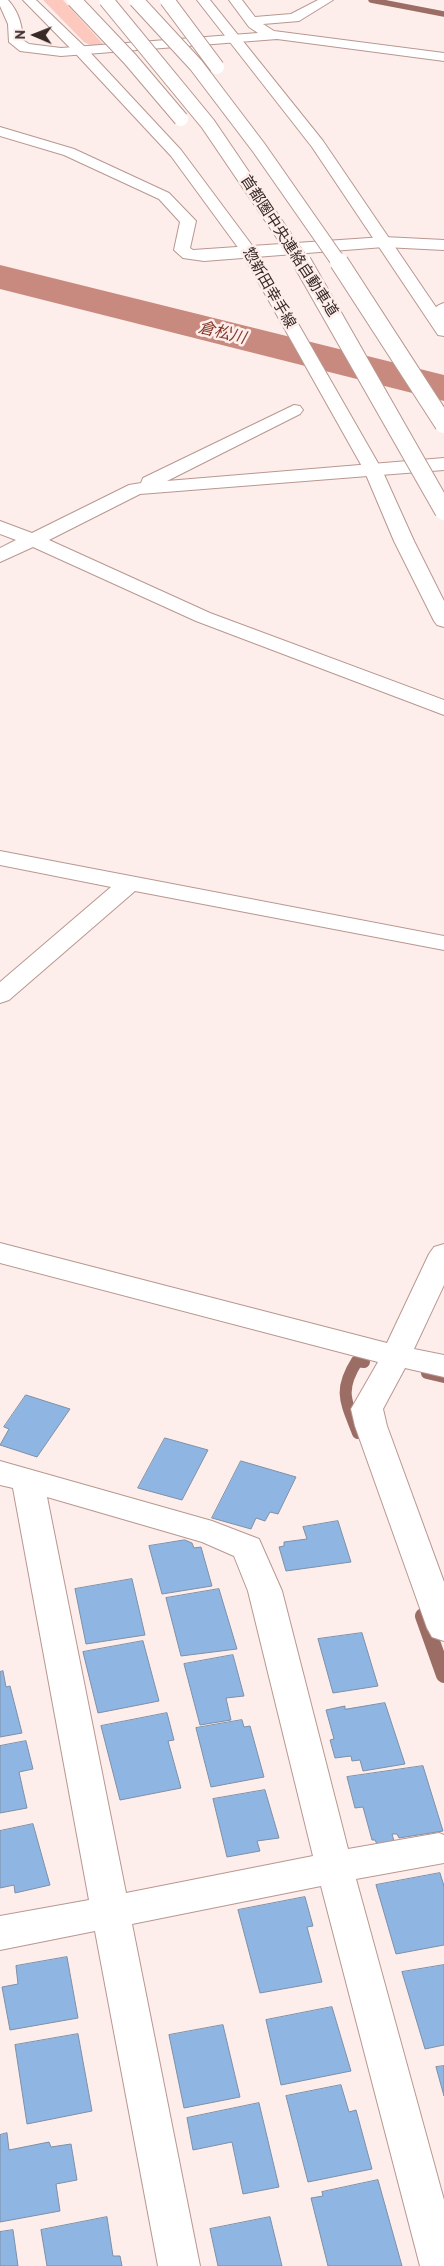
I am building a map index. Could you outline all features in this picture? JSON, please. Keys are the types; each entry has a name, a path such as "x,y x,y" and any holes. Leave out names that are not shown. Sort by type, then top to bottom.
{"main road":[{"path":"1,0 6,13 15,23 16,42 20,46 37,51 80,51 270,35 444,56"},
{"name":"惣新田幸手線","path":"29,0 176,152 249,252 373,470 404,542 444,621"},
{"path":"74,0 130,59 187,126"},
{"name":"首都圏中央連絡自動車道","path":"106,0 155,57 208,124 304,265 444,511"},
{"name":"首都圏中央連絡自動車道","path":"136,0 196,65 303,210 444,424"},
{"path":"167,0 224,77"},
{"path":"203,0 318,144 384,242 441,319"},
{"path":"235,0 253,22 270,35"},
{"path":"253,22 294,18 327,0"},
{"path":"0,131 69,152 164,196 188,221 182,250 189,255 204,256 384,242 418,242 444,246"},
{"path":"264,131 275,147"},
{"path":"219,164 225,172 259,198"},
{"path":"303,210 304,185"},
{"path":"0,556 294,410"},
{"path":"136,489 444,464"},
{"path":"0,527 31,539 203,617 444,708"},
{"path":"0,858 444,944"},
{"path":"0,995 129,884"},
{"path":"0,1253 396,1356 444,1366"},
{"path":"444,1254 396,1356 367,1409 371,1426 444,1628"},
{"path":"179,2266 111,1913 14,1476 212,1533 247,1548 265,1591 334,1866 441,2266"},
{"path":"0,1933 111,1913 334,1866 439,1849"}],"shaded area":[{"path":"43,0 63,0 104,45 90,45 84,42"}],"building":[{"path":"26,1395 70,1409 37,1457 0,1445 9,1429 4,1427"},
{"path":"165,1438 208,1450 182,1500 138,1488"},
{"path":"241,1461 296,1477 278,1514 270,1512 265,1521 256,1518 251,1529 212,1518"},
{"path":"338,1521 351,1562 286,1571 279,1547 284,1546 284,1542 307,1539 303,1527"},
{"path":"185,1540 192,1543 194,1548 201,1547 212,1586 162,1594 149,1546"},
{"path":"132,1579 145,1635 86,1644 75,1589"},
{"path":"219,1589 237,1649 181,1656 166,1598"},
{"path":"362,1633 378,1686 333,1693 318,1639"},
{"path":"143,1641 159,1701 98,1713 83,1652"},
{"path":"233,1655 244,1696 226,1698 231,1720 200,1725 184,1664"},
{"path":"3,1671 6,1687 10,1686 22,1733 0,1737 0,1672"},
{"path":"385,1703 405,1764 363,1771 360,1760 352,1761 351,1756 335,1758 330,1740 334,1739 326,1710 345,1706 345,1709"},
{"path":"167,1713 174,1740 168,1741 181,1788 120,1800 101,1726"},
{"path":"242,1720 244,1727 250,1726 264,1777 211,1787 196,1728"},
{"path":"26,1741 33,1769 19,1772 27,1808 0,1813 0,1746"},
{"path":"423,1766 443,1831 399,1838 397,1834 392,1834 394,1841 377,1844 375,1840 372,1840 363,1807 355,1808 347,1777"},
{"path":"265,1790 279,1838 257,1841 260,1851 227,1857 213,1799"},
{"path":"33,1824 50,1885 15,1893 14,1885 0,1888 0,1831"},
{"path":"440,1873 444,1886 444,1945 396,1954 376,1885"},
{"path":"305,1897 313,1926 307,1927 322,1982 260,1993 238,1910"},
{"path":"67,1957 78,2018 10,2030 2,1987 18,1984 16,1966"},
{"path":"444,1965 444,2045 425,2049 402,1972"},
{"path":"332,2007 351,2071 281,2085 266,2020"},
{"path":"223,2025 240,2097 184,2108 169,2035"},
{"path":"78,2034 92,2111 27,2124 15,2045"},
{"path":"444,2066 444,2096 436,2067"},
{"path":"341,2085 349,2112 356,2110 372,2169 308,2182 286,2096"},
{"path":"259,2103 279,2187 243,2194 232,2142 193,2150 187,2118"},
{"path":"7,2133 9,2150 49,2142 51,2147 71,2144 77,2180 56,2184 60,2211 0,2222 0,2135"},
{"path":"378,2180 402,2266 328,2266 311,2198 323,2196 322,2192"},
{"path":"107,2217 113,2256 120,2256 122,2266 47,2266 41,2230"},
{"path":"270,2217 282,2266 218,2266 210,2229"},
{"path":"13,2230 18,2266 0,2266 0,2232"}],"waterway":[{"path":"371,0 444,14"},
{"name":"倉松川","path":"0,277 444,388"},
{"path":"358,1433 347,1405 346,1389 347,1381 357,1361 364,1362"},
{"path":"427,1373 444,1377"},
{"path":"423,1616 444,1675"}]}
